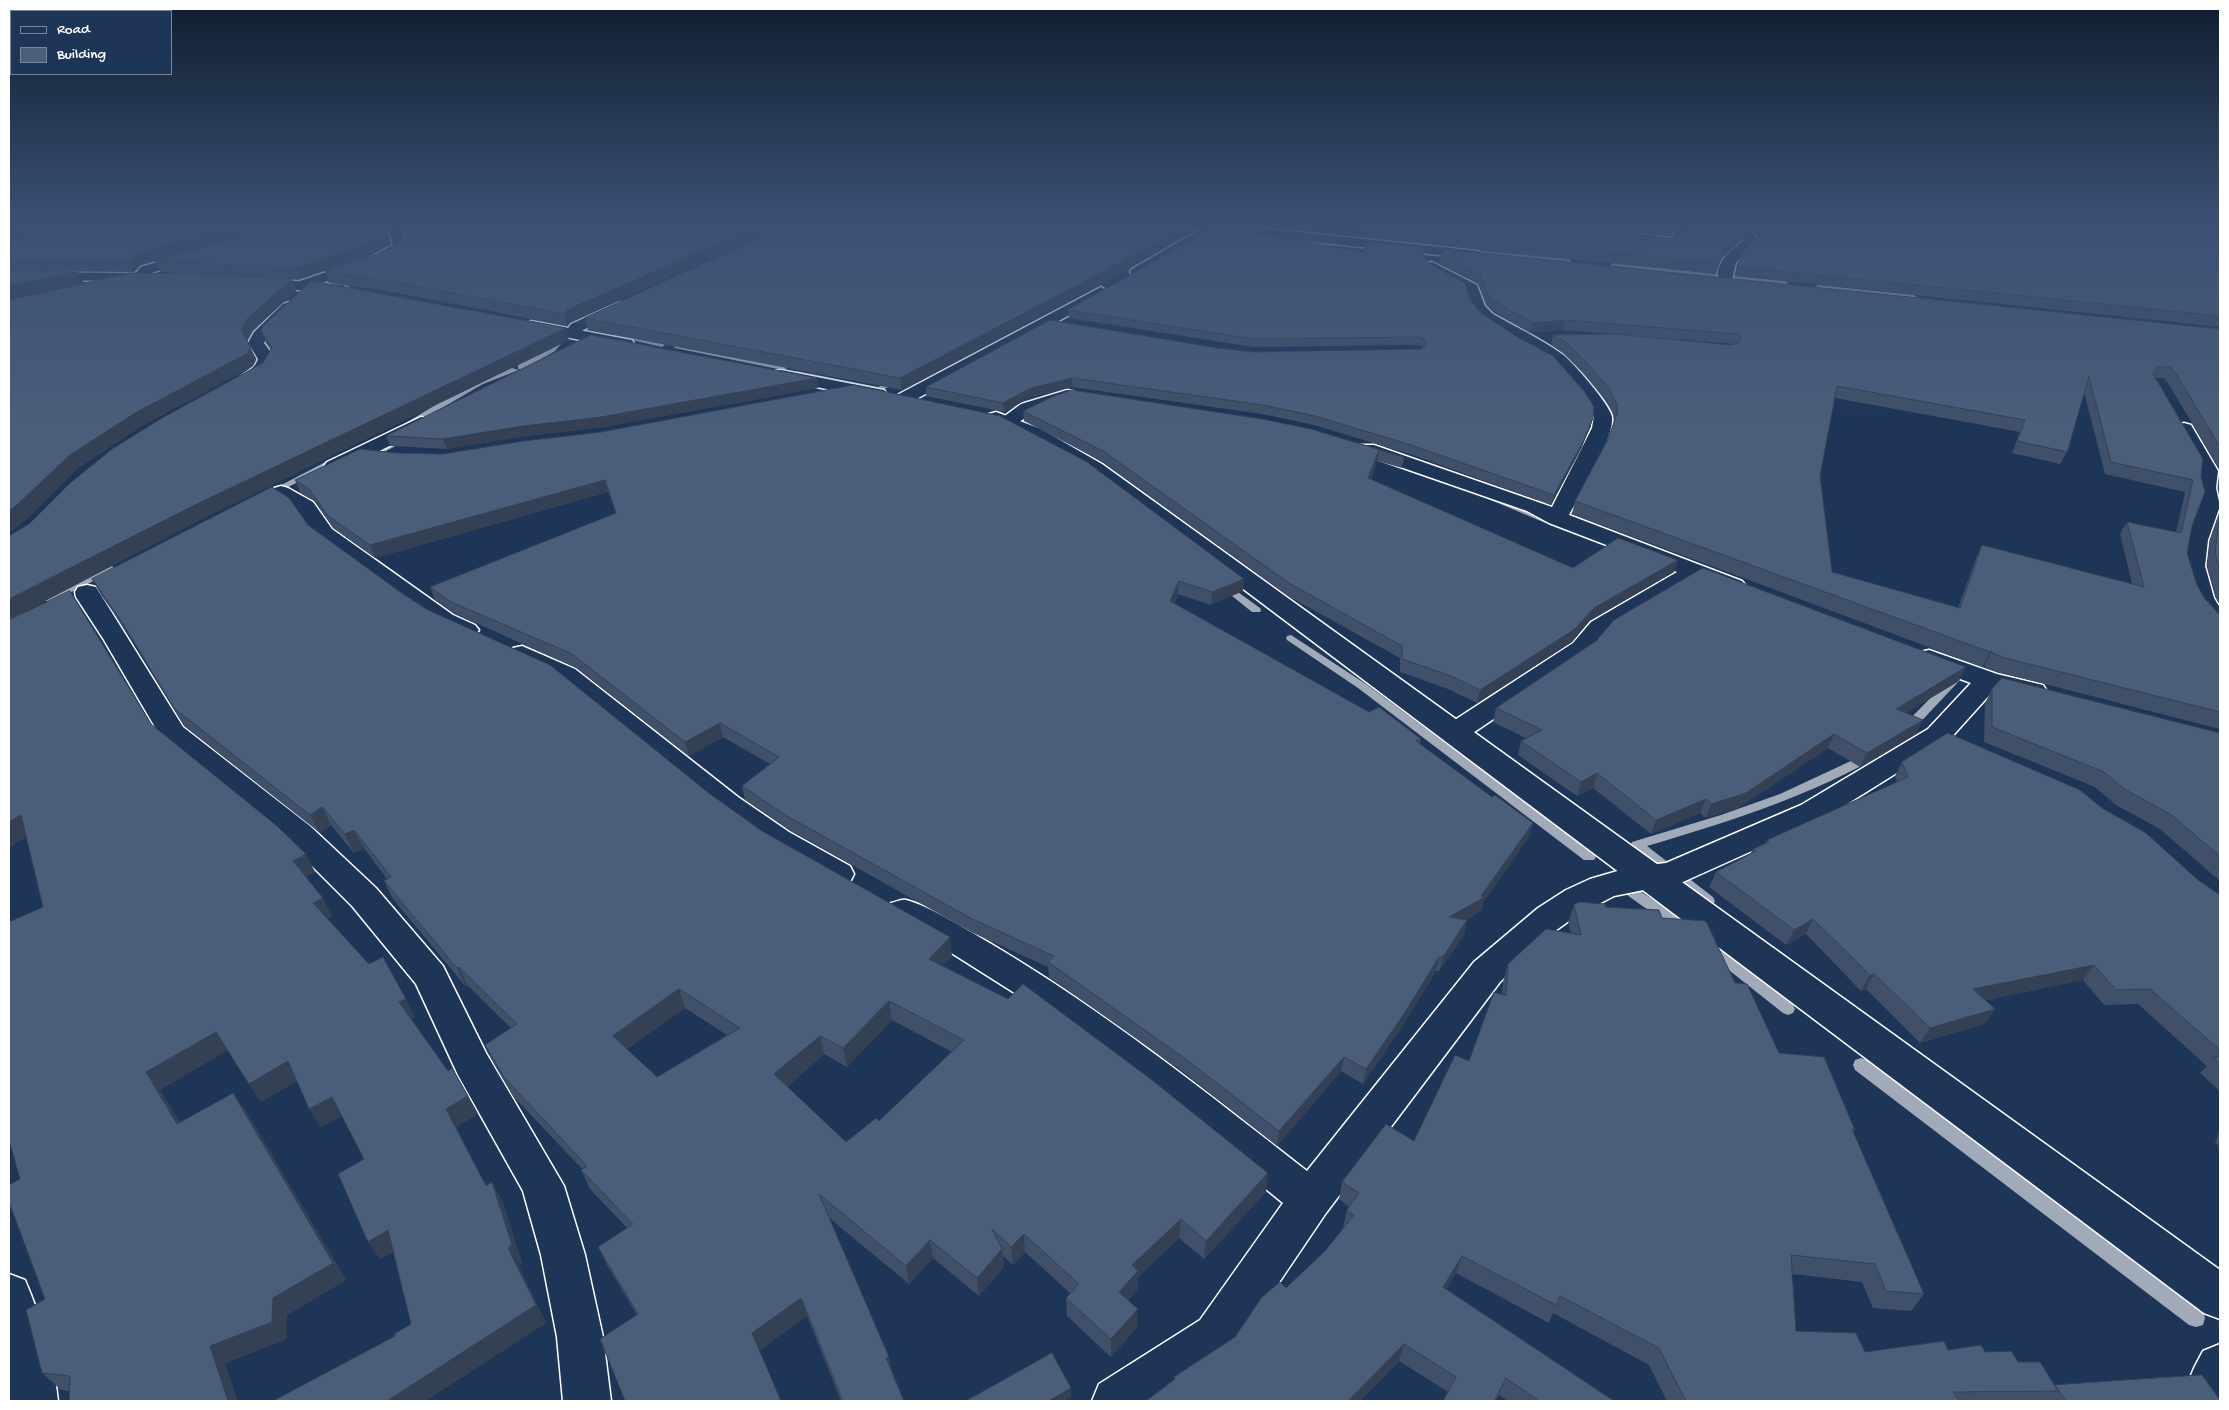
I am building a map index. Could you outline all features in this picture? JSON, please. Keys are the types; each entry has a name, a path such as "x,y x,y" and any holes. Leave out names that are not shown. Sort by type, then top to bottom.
{"street":[{"path":"70,292 80,290"},
{"path":"224,393 262,370 267,359 256,343 260,335 303,290"},
{"path":"336,290 360,293"},
{"path":"905,398 1105,290"},
{"path":"1473,290 1478,308 1487,317 1558,359 1592,398 1603,416 1602,428 1593,450 1557,518"},
{"path":"572,334 577,327 631,301"},
{"path":"1047,321 1072,326"},
{"path":"517,323 640,347"},
{"path":"1524,340 1550,336"},
{"path":"562,352 592,337"},
{"path":"766,372 932,404"},
{"path":"807,397 852,389"},
{"path":"1089,397 1072,394 1061,395 1028,408 992,417 1095,468 2220,1297"},
{"path":"440,414 289,488 324,534 444,620 566,675 727,804 778,840 965,945 1026,982 1167,1085 1311,1200"},
{"path":"2176,415 2208,471 2206,488 2210,505 2197,540 2193,566 2202,598 2210,612 2220,621"},
{"path":"1350,444 1535,506 1557,518 1756,594"},
{"path":"364,452 400,456"},
{"path":"1454,733 1582,648 1600,627 1696,570"},
{"path":"87,592 88,597 117,640 172,733 299,834 364,897 430,976 472,1064 543,1186 562,1255 580,1336 588,1401"},
{"path":"1914,653 1988,680 2056,697"},
{"path":"1116,1401 1216,1336 1311,1200 1487,972 1519,940 1549,918 1593,891 1649,875 1671,874 1812,812 1938,734 1988,680"},
{"path":"1938,734 1966,746"},
{"path":"9,1296 32,1378 34,1401"},
{"path":"2215,1401 2211,1385 2220,1368"}],"building":[{"path":"55,290 280,290 247,319 241,330 250,347 248,353 135,413 70,455 9,511 9,300"},
{"path":"302,290 360,290 566,328 197,504 9,599 9,536 29,524 69,484 112,449 162,418 263,363 272,347 261,331 263,326"},
{"path":"435,290 613,290 567,310 564,314"},
{"path":"646,290 1069,290 900,378 585,318"},
{"path":"1104,290 1467,290 1470,300 1481,313 1519,338 1553,356 1585,392 1594,407 1593,418 1584,440 1554,495 1414,446 1315,416 1263,405 1072,378 1031,388 1003,403 926,387 1050,320 1217,348 1253,352 1422,349 1426,343 1423,338 1417,337 1254,339 1068,310"},
{"path":"1486,290 1839,290 2220,329 2220,447 2175,372 2170,367 2158,367 2153,374 2203,459 2201,476 2205,492 2192,526 2187,553 2197,585 2205,599 2220,614 2220,712 2005,658 1992,653 1992,651 1990,652 1575,501 1608,439 1617,414 1617,404 1610,390 1587,363 1566,342 1553,335 1615,334 1731,345 1739,343 1741,337 1739,334 1565,320 1533,323 1496,302 1488,295","holes":["2089,377 2111,462 2193,480 2181,533 2127,522 2144,587 1982,545 1960,608 1832,572 1820,476 1837,386 2025,420 2017,441 2067,452"]},
{"path":"1962,290 2220,290 2220,316"},
{"path":"591,335 817,378 601,417 523,426 443,439 386,436"},
{"path":"854,385 1000,416 1087,462 1244,579 1212,592 1179,581 1170,601 1369,712 1379,707 1421,739 1416,741 1492,797 1495,795 1533,823 1481,896 1485,897 1449,917 1467,920 1443,957 1439,957 1404,1014 1366,1069 1344,1057 1279,1131 1183,1057 1048,962 1054,956 972,919 787,816 742,786 779,757 720,723 685,742 572,654 449,601 430,587 616,513 605,480 370,545 328,516 309,489 295,480 360,449 396,453 443,454 523,441 601,432"},
{"path":"1072,390 1262,419 1311,429 1404,457 1379,450 1368,478 1573,568 1618,538 1678,560 1594,608 1575,629 1480,690 1451,676 1402,659 1402,646 1289,583 1103,451 1023,411 1054,396"},
{"path":"272,487 289,498 308,525 403,594 428,610 550,665 710,794 762,831 950,937 929,959 1008,999 1023,984 1152,1080 1268,1173 1206,1241 1181,1219 1132,1265 1138,1271 1119,1292 1138,1309 1111,1339 1066,1298 1079,1284 1024,1234 1011,1247 992,1229 1002,1249 977,1278 930,1240 906,1266 819,1194 889,1357 886,1358 904,1401 843,1401 801,1298 752,1333 781,1401 625,1401 600,1339 638,1314 598,1247 633,1224 581,1170 587,1166 504,1077 485,1045 517,1024 459,967 457,968 384,881 391,877 354,830 345,834 322,807 310,815 174,708 122,622 92,579","holes":["679,989 740,1028 657,1077 613,1036","889,1001 964,1040 879,1121 876,1118 846,1142 774,1074 820,1036 843,1048"]},
{"path":"2220,520 2220,570 2215,553"},
{"path":"1703,568 1966,667 1896,709 1923,720 1867,753 1834,734 1746,793 1711,804 1706,799 1656,820 1597,773 1581,782 1521,741 1542,730 1496,708 1596,641 1614,620"},
{"path":"70,591 151,724 277,826 306,854 293,861 323,898 313,903 369,964 383,957 406,999 399,1002 448,1071 452,1068 468,1096 446,1109 486,1186 492,1182 512,1245 508,1248 536,1305 387,1401 273,1401 395,1336 394,1334 411,1324 388,1230 368,1242 338,1174 364,1159 332,1097 309,1109 288,1061 249,1084 216,1032 146,1072 177,1124 233,1093 333,1263 273,1298 272,1322 210,1346 228,1401 69,1401 70,1376 42,1373 26,1310 45,1299 9,1202 9,1185 20,1179 9,1140 9,922 43,907 21,815 9,822 9,620"},
{"path":"2002,678 2220,733 2220,856 2170,814 2126,790 2104,772 1992,727 1992,689"},
{"path":"1948,733 2080,790 2102,808 2146,833 2198,880 2220,895 2220,1050 2150,989 2116,990 2094,965 1973,989 1995,1009 1930,1028 1874,974 1870,975 1813,919 1794,930 1716,872 1756,851 1753,849 1769,842 1767,840 1908,777 1902,762"},
{"path":"1579,902 1605,904 1606,907 1659,910 1662,918 1706,921 1735,983 1747,984 1779,1053 1824,1057 1855,1130 1852,1129 1924,1294 1886,1291 1875,1264 1791,1255 1796,1331 1856,1333 1865,1352 1944,1341 1948,1350 1981,1345 1985,1352 2011,1351 2018,1362 2040,1362 2058,1391 1953,1392 1959,1401 1686,1401 1659,1348 1560,1296 1556,1305 1462,1256 1443,1287 1614,1401 1539,1401 1506,1378 1494,1401 1443,1401 1456,1377 1404,1344 1348,1401 1146,1401 1175,1379 1174,1377 1235,1337 1262,1297 1280,1282 1286,1288 1325,1251 1354,1215 1347,1210 1359,1193 1342,1182 1386,1124 1414,1141 1455,1055 1469,1061 1494,992 1506,996 1508,964 1546,929 1581,935 1574,905"},
{"path":"2220,1056 2220,1063 2214,1058"},
{"path":"1052,1353 1071,1388 1049,1401 966,1401"},
{"path":"2202,1375 2220,1401 2066,1401 2055,1385"}],"waterway":[{"path":"1845,290 1914,297"},
{"path":"617,335 662,345"},
{"path":"521,367 553,350 558,344 555,338 551,337"},
{"path":"677,347 783,368"},
{"path":"408,424 480,382 515,370"},
{"path":"799,373 879,389 897,382"},
{"path":"368,457 403,440"},
{"path":"270,493 338,459"},
{"path":"1526,507 1543,503 1549,499 1560,489 1574,469"},
{"path":"1483,495 1551,522"},
{"path":"49,599 111,569"},
{"path":"1224,585 1256,610"},
{"path":"1291,638 1362,686 1589,857"},
{"path":"1907,729 1957,677"},
{"path":"1708,901 1637,845 1726,818 1784,797 1841,772 1868,757"},
{"path":"1632,892 1684,928"},
{"path":"1711,948 1788,1009"},
{"path":"1861,1065 2196,1318"}]}
